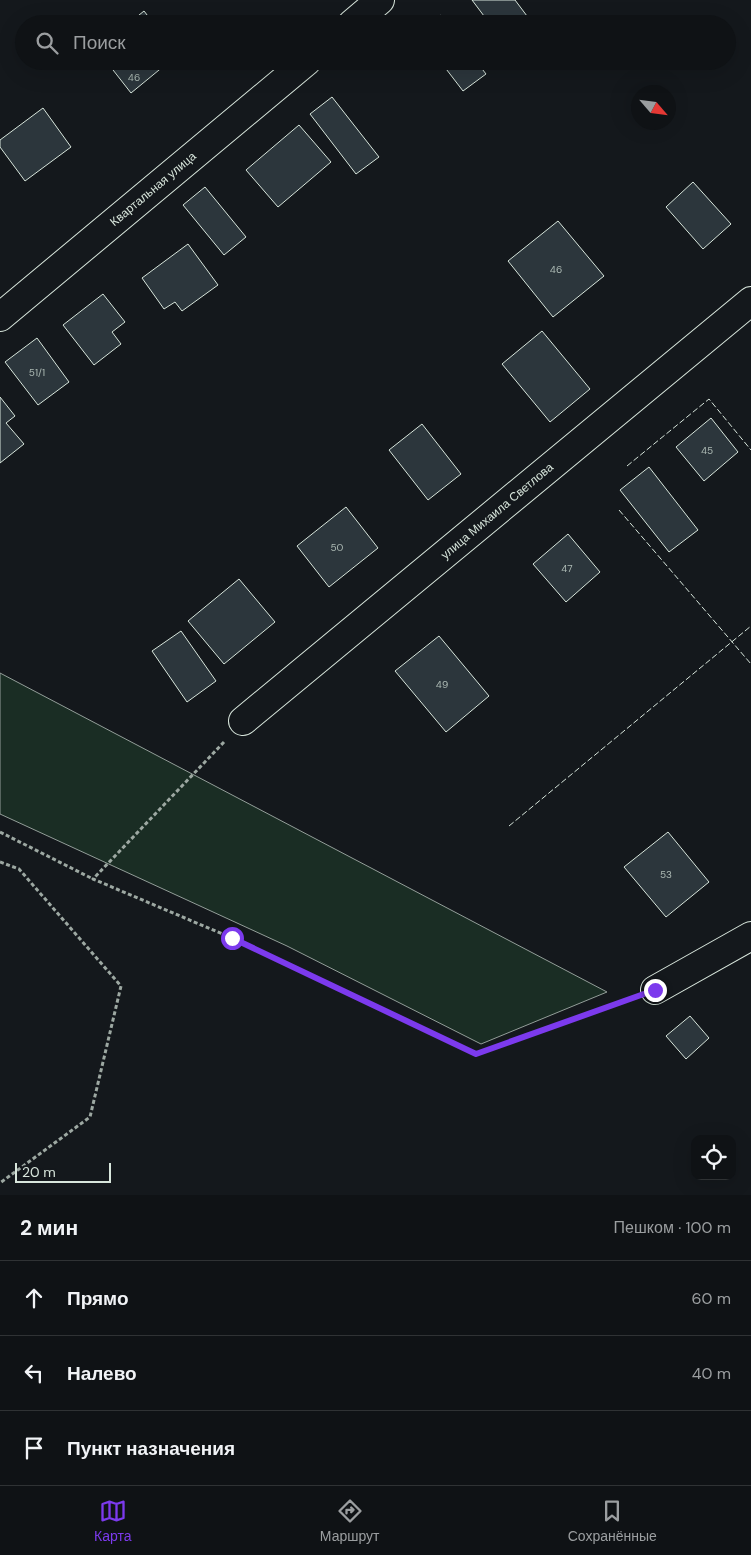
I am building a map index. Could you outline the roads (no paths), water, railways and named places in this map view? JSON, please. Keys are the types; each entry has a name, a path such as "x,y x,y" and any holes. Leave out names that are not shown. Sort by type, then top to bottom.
{"street":[{"path":"362,15 380,0"},
{"name":"Квартальная улица","path":"0,316 296,70"},
{"name":"улица Михаила Светлова","path":"243,721 751,301"},
{"path":"655,990 751,936"}]}
